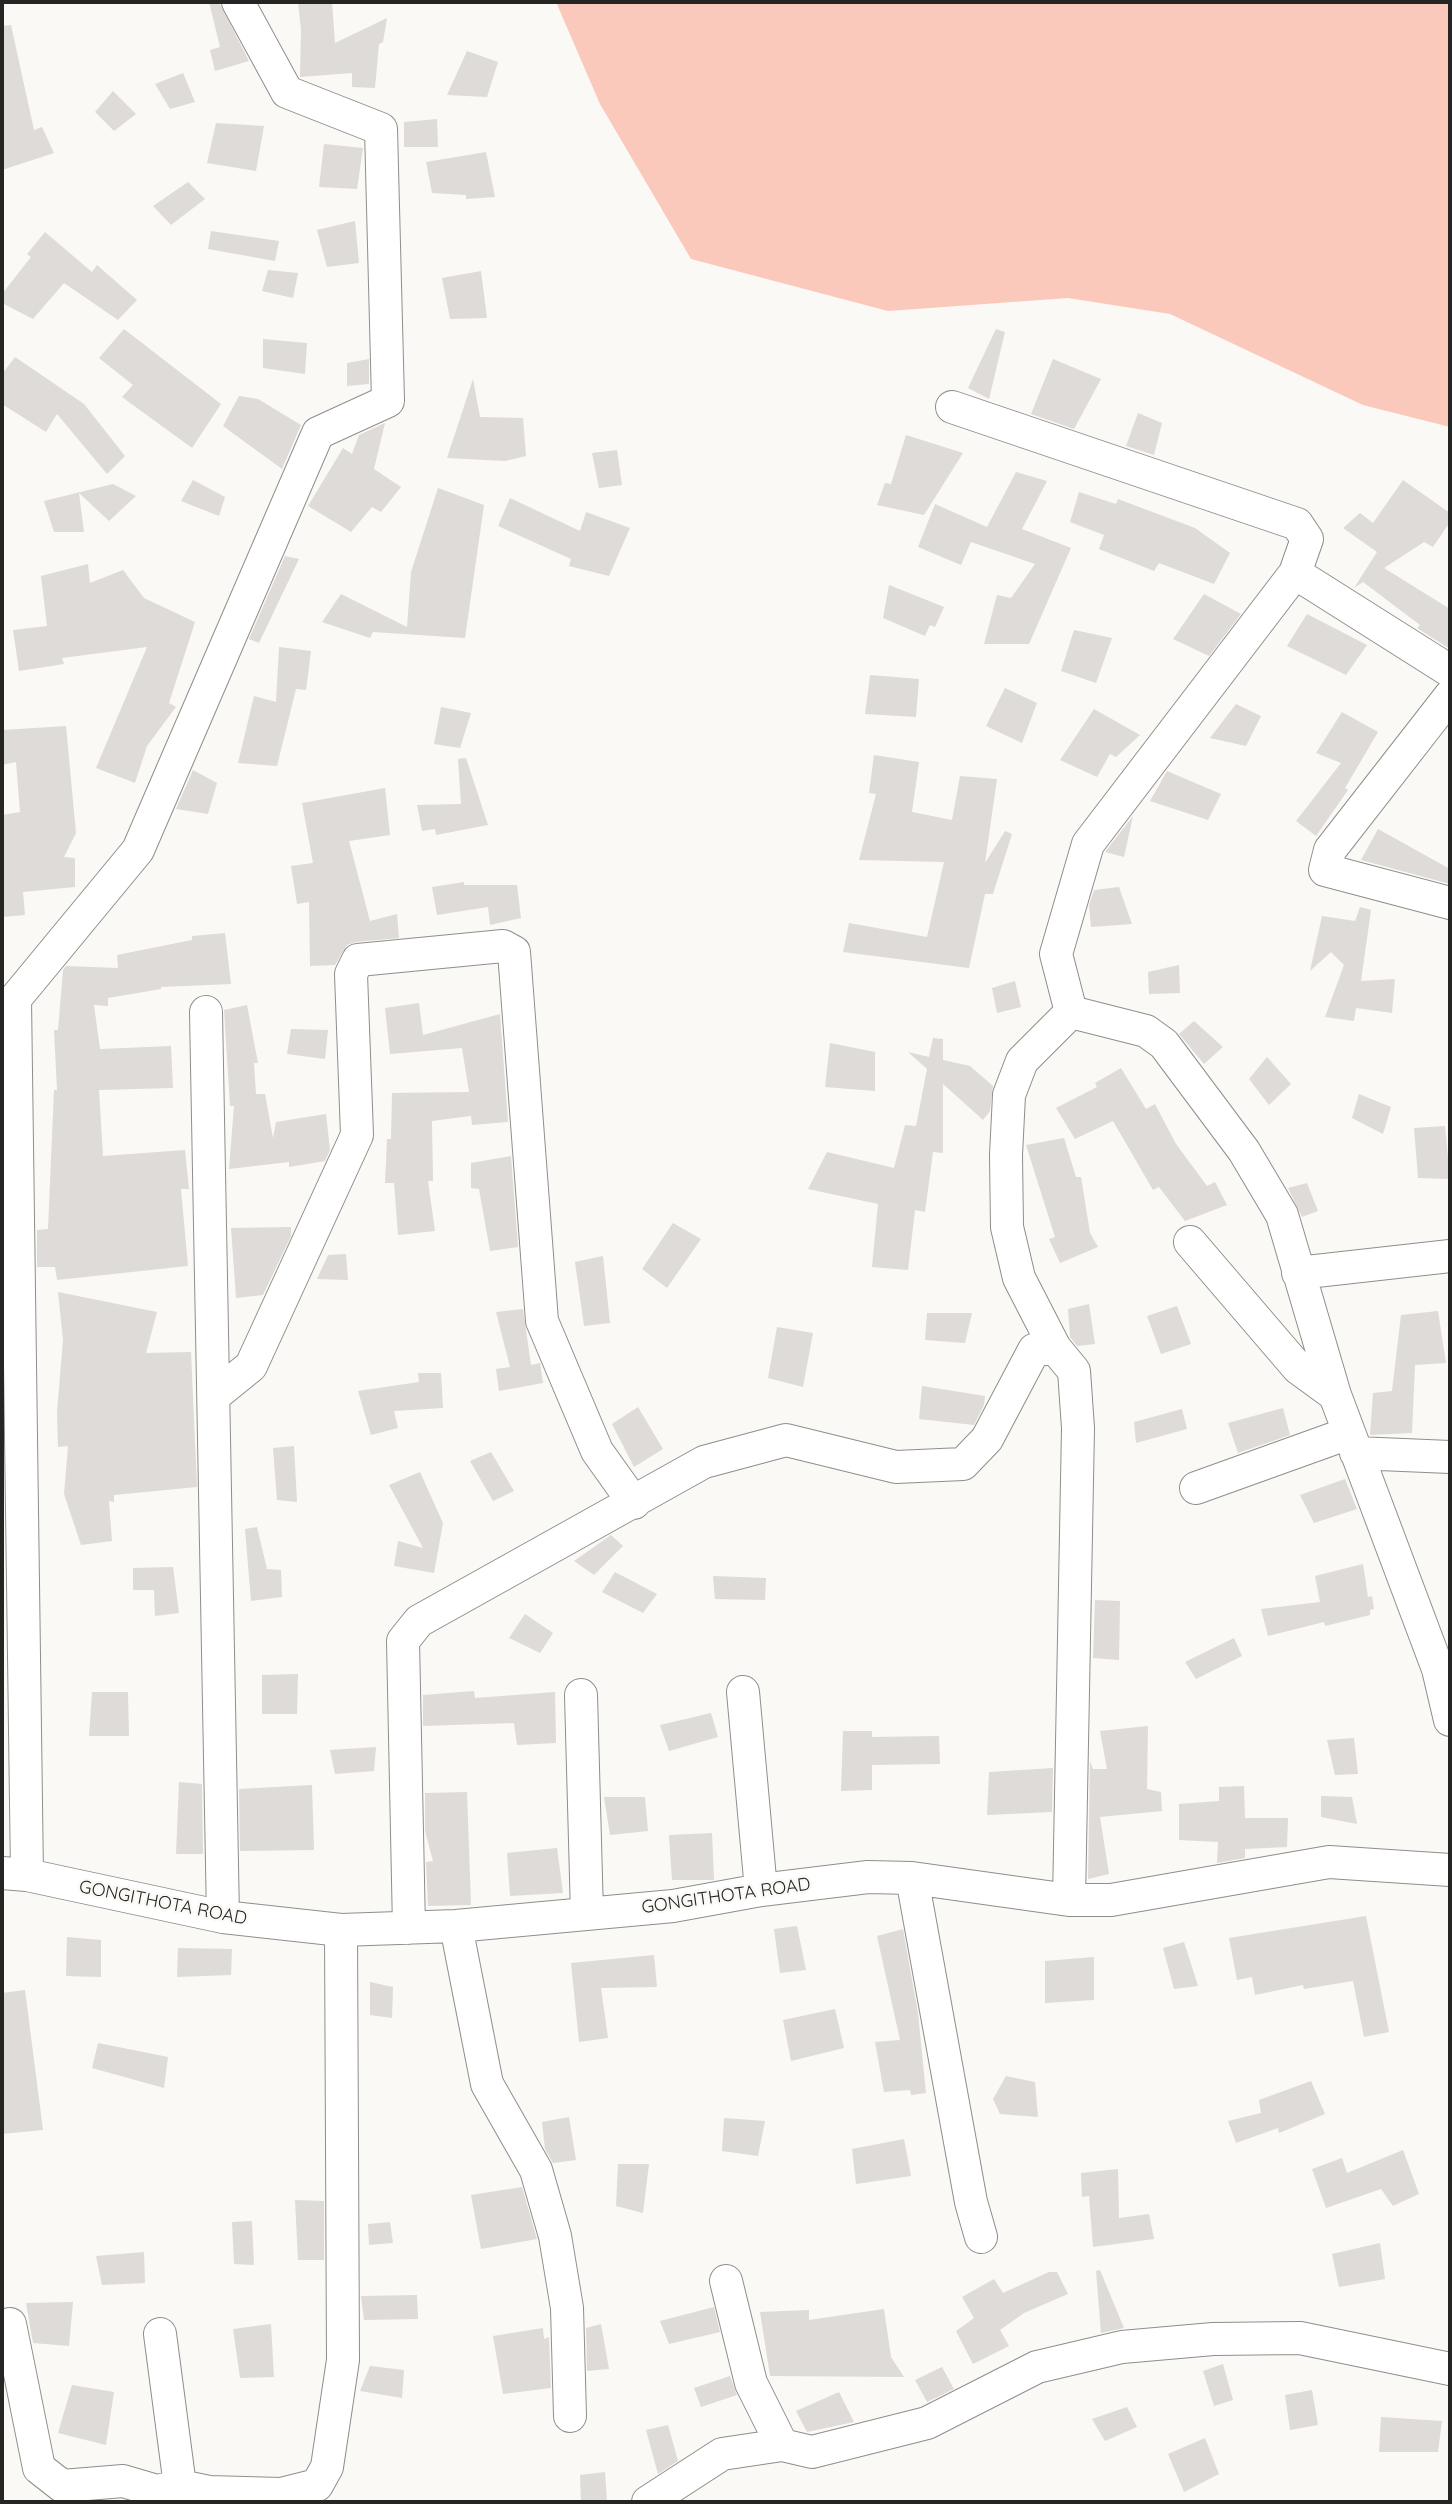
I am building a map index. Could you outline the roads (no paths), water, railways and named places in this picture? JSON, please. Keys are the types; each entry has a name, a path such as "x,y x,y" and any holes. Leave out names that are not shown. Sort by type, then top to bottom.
{"street":[{"path":"14,1874 15,999 138,850 318,432 388,401 381,129 287,92 238,2"},
{"path":"952,407 1297,524 1307,539 1295,573 1088,844 1056,954 1071,1012"},
{"path":"1295,573 1450,671"},
{"path":"1450,696 1330,850 1325,870 1450,903"},
{"path":"214,1396 251,1366 357,1135 351,974 358,960 503,946 514,952 542,1321 597,1451 634,1503"},
{"path":"206,1012 223,1917"},
{"path":"1071,1012 1146,1031 1164,1044 1244,1151 1282,1215 1335,1395 1438,1669 1450,1720"},
{"path":"1069,1900 1078,1428 1074,1371 1055,1348 1019,1278 1007,1227 1006,1155 1009,1096 1022,1061 1071,1012"},
{"path":"1190,1242 1298,1368 1335,1395"},
{"path":"1298,1273 1450,1256"},
{"path":"410,1928 403,1641 419,1621 704,1462 786,1440 896,1467 963,1464 987,1439 1034,1350 1055,1348"},
{"path":"1196,1488 1352,1443 1450,1457"},
{"path":"743,1692 761,1890"},
{"path":"581,1695 587,1914"},
{"name":"GONGITHOTA ROAD","path":"14,1874 223,1917 341,1930 456,1926 673,1906 761,1890 868,1877 912,1878 1069,1900 1111,1900 1329,1862 1450,1870"},
{"path":"912,1878 971,2202 981,2237"},
{"path":"456,1926 487,2084 536,2171 555,2236 567,2308 570,2416"},
{"path":"10,2324 39,2468 62,2486 123,2481 183,2495 283,2498 317,2485 327,2466 343,2360 341,1930"},
{"path":"726,2281 751,2383 782,2445"},
{"path":"160,2334 183,2495"},
{"path":"648,2502 722,2454 782,2445 812,2452 927,2423 1037,2367 1122,2347 1213,2339 1300,2338 1450,2369"}]}
